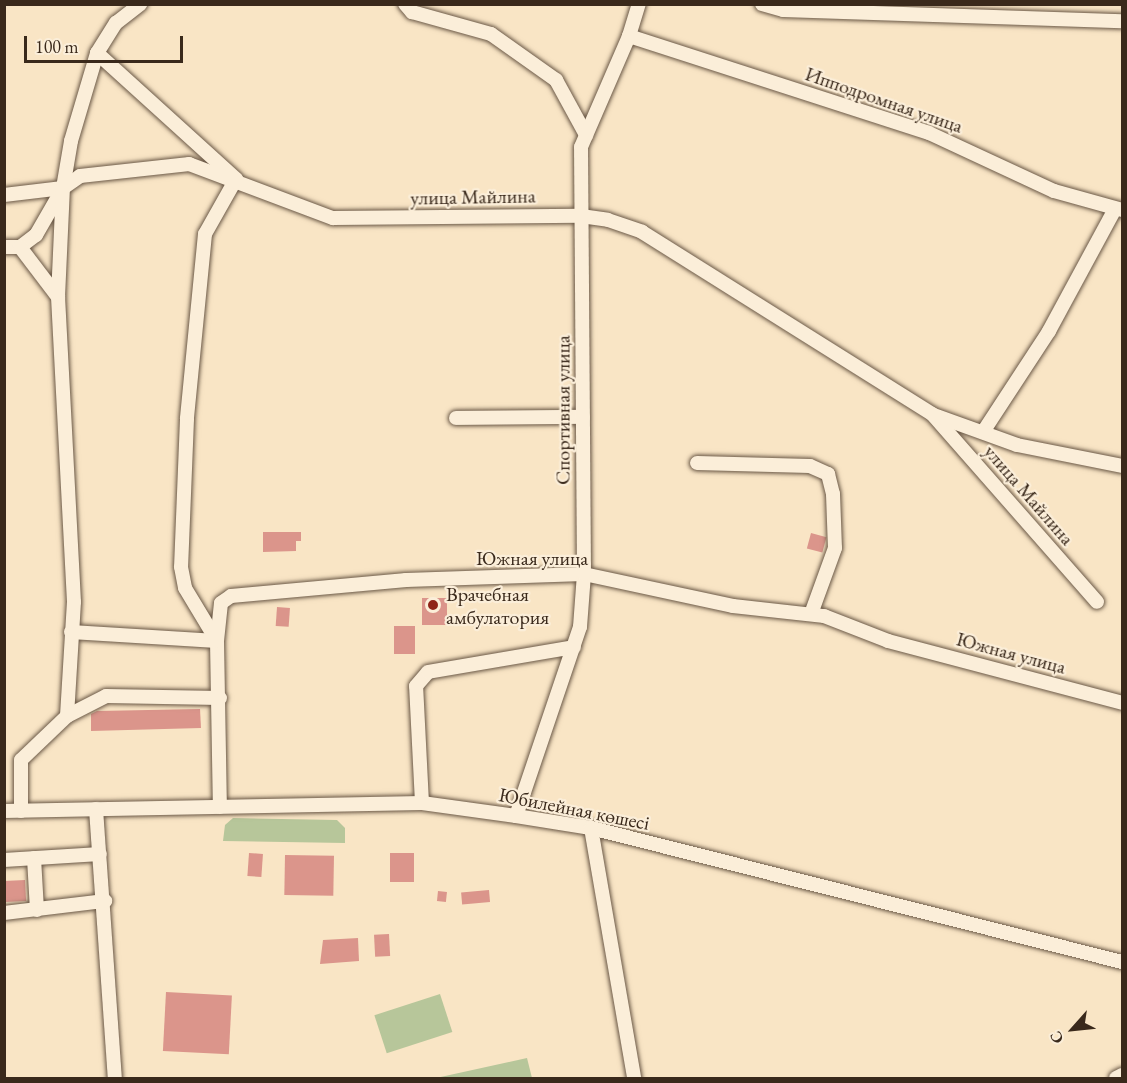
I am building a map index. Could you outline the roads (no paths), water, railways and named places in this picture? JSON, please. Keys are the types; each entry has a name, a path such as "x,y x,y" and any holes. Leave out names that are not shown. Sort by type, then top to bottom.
{"street":[{"path":"405,4 412,12 490,34 556,80 586,135"},
{"name":"Спортивная улица","path":"516,816 580,627 584,574 581,147 629,36 639,4"},
{"path":"762,4 783,10 1122,21"},
{"path":"67,716 74,602 58,297 63,188 71,141 97,53 116,23 138,5"},
{"name":"Ипподромная улица","path":"629,36 904,124 1054,191 1119,209"},
{"path":"97,53 236,179 210,221 204,246 187,419 181,567 193,602 217,640"},
{"name":"улица Майлина","path":"63,188 80,176 189,164 236,179 333,218 582,216 642,232 932,414 1017,445 1122,466"},
{"path":"4,195 63,188"},
{"path":"4,247 20,247 36,235 63,188"},
{"path":"983,432 1048,331 1119,209"},
{"path":"20,247 58,297"},
{"name":"улица Майлина","path":"932,414 1097,602"},
{"path":"456,418 583,417"},
{"path":"697,463 810,466 828,474 833,494 835,548 811,614"},
{"name":"Южная улица","path":"193,602 221,603 231,596 406,580 584,574 733,606 811,614 888,641 1122,703"},
{"path":"220,807 220,698 217,640 221,603"},
{"path":"71,632 217,640"},
{"path":"422,803 416,686 428,672 574,647"},
{"path":"21,811 21,760 67,716 106,696 220,698"},
{"name":"Юбилейная көшесі","path":"4,811 422,803 591,828 1122,962"},
{"path":"96,809 105,901 115,1078"},
{"path":"591,828 634,1078"},
{"path":"4,860 100,854"},
{"path":"34,858 37,910"},
{"path":"4,913 105,901"},
{"path":"1116,1078 1122,1075"}],"place":[{"name":"Врачебная амбулатория","path":"433,605"}]}
